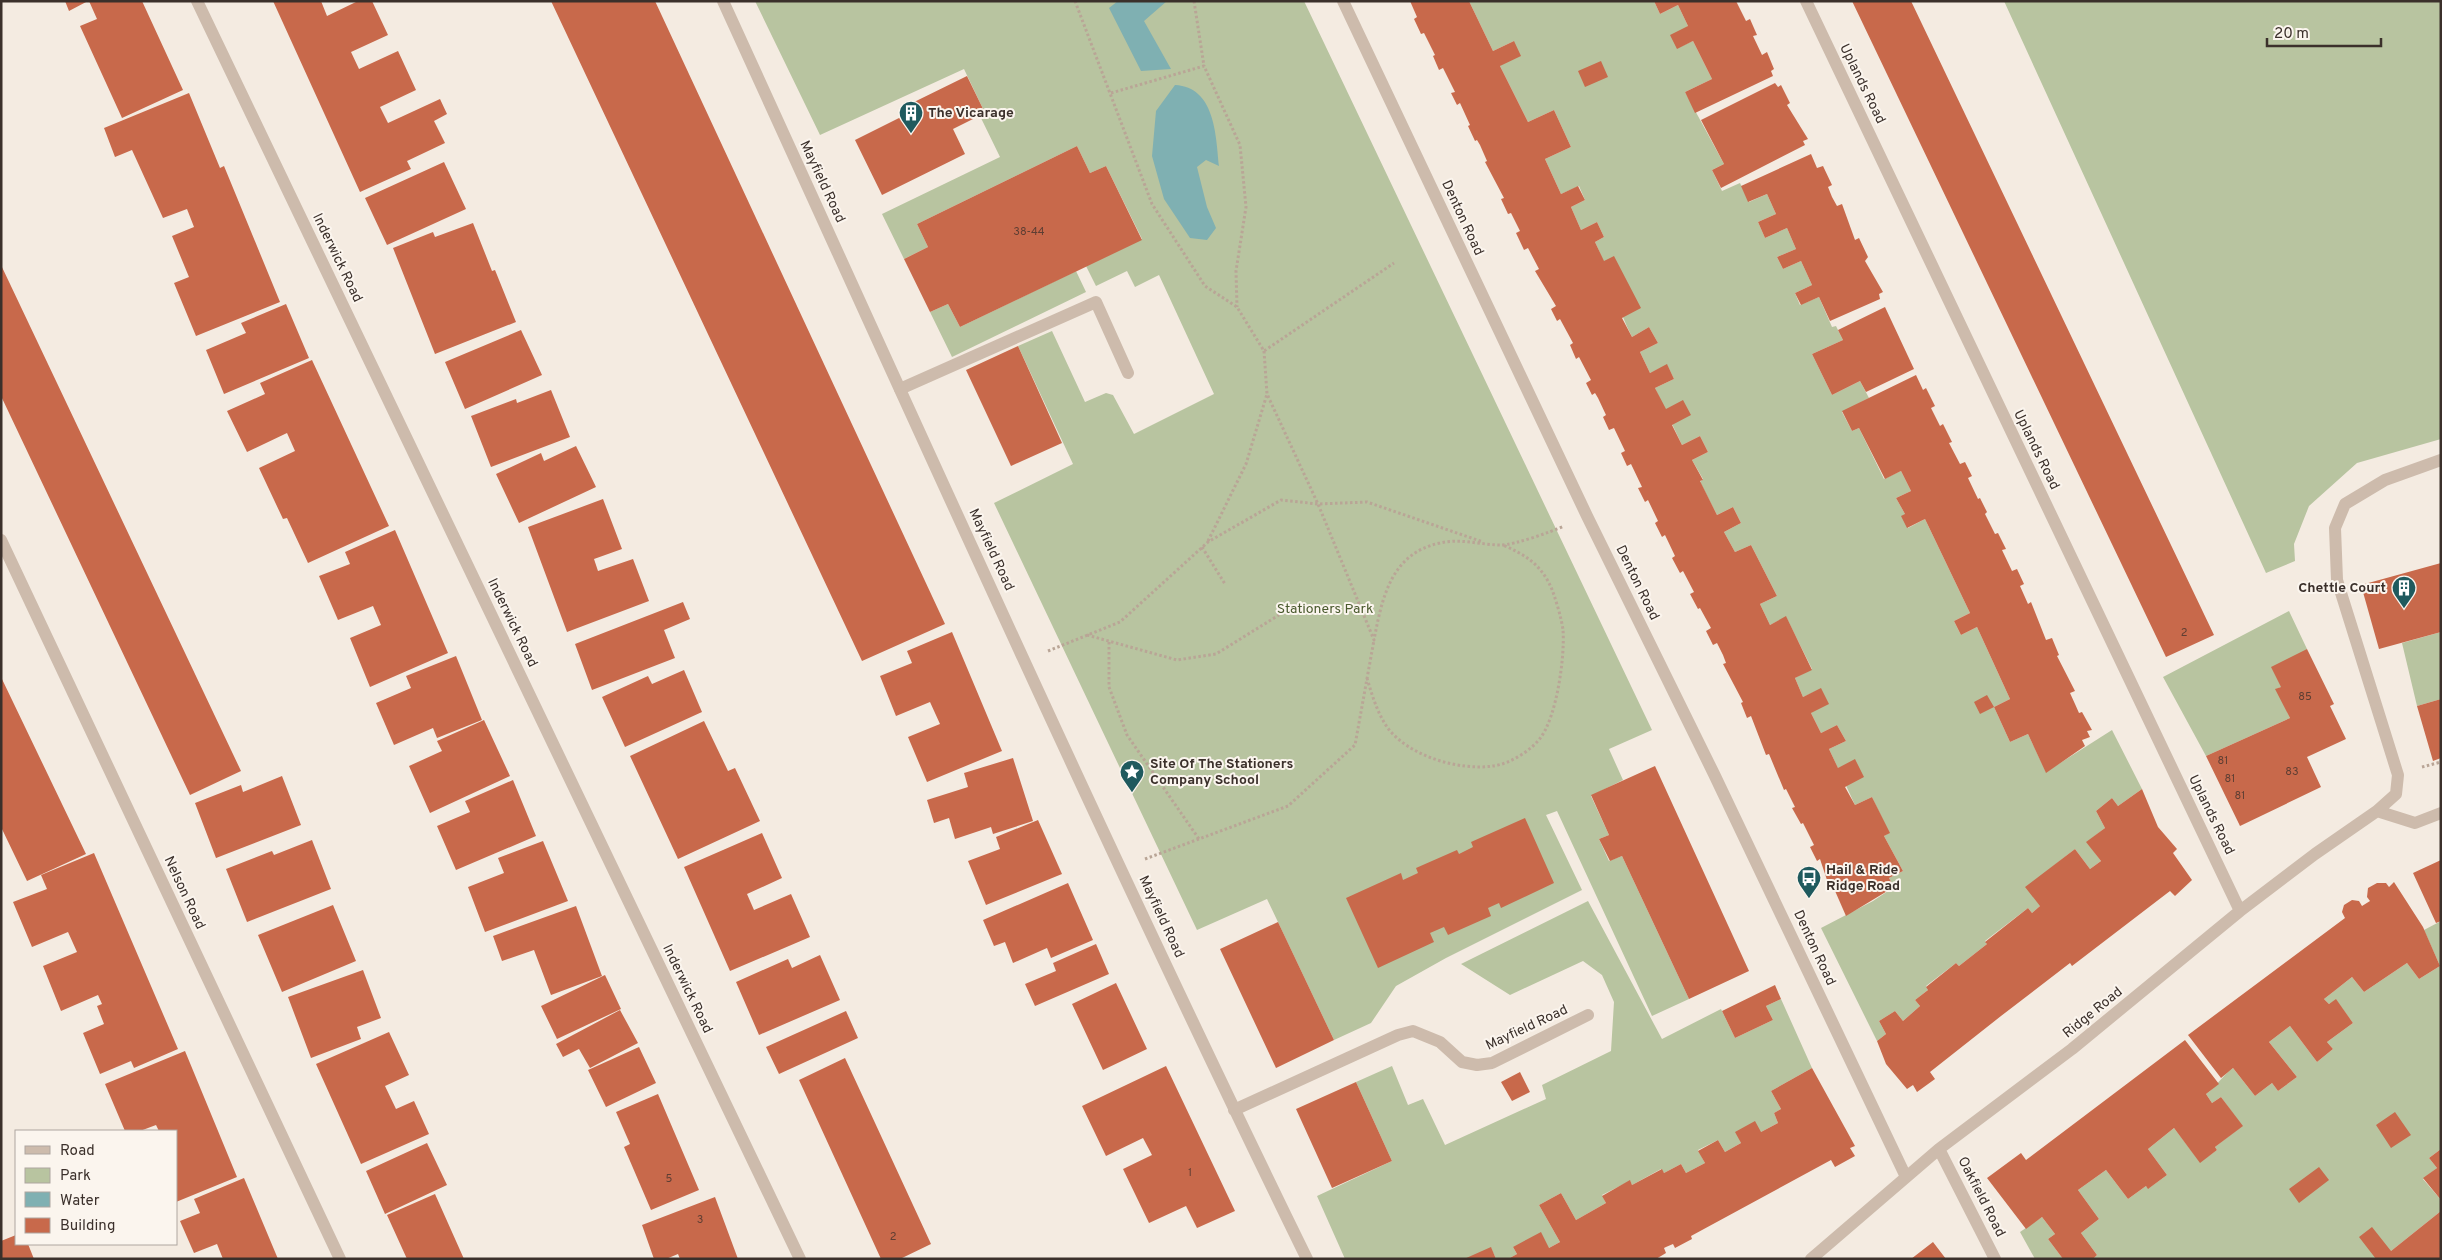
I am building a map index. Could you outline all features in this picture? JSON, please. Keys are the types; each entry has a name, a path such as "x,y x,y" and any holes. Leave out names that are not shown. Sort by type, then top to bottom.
{"street":[{"name":"Inderwick Road","path":"196,1 800,1259"},
{"name":"Mayfield Road","path":"723,1 1024,660 1234,1110 1307,1259"},
{"name":"Denton Road","path":"1344,1 1587,516 1718,783 1906,1177"},
{"name":"Uplands Road","path":"1806,1 2240,911"},
{"path":"900,389 1096,302 1128,373"},
{"name":"Ridge Road","path":"1811,1259 1939,1149 2072,1049 2240,911 2315,854 2377,811 2396,794 2398,775 2337,580 2335,528 2345,504 2385,480 2441,460"},
{"name":"Nelson Road","path":"1,540 340,1259"},
{"path":"2377,811 2415,823 2441,813"},
{"name":"Mayfield Road","path":"1234,1110 1398,1035 1413,1031 1427,1035 1453,1051 1462,1062 1492,1063 1588,1015"},
{"name":"Oakfield Road","path":"1939,1149 1995,1259"}],"path":[{"path":"1075,1 1112,93 1152,204 1205,286 1237,307 1264,351 1267,394 1246,464 1208,542"},
{"path":"1194,1 1204,66 1240,145 1246,207 1236,271 1237,307"},
{"path":"1112,93 1204,66"},
{"path":"1264,351 1394,263"},
{"path":"1267,394 1318,504 1374,640"},
{"path":"1024,660 1120,622 1208,542 1281,500 1318,504 1367,502 1486,543"},
{"path":"1503,545 1557,530 1587,516"},
{"path":"1121,868 1288,806 1355,745 1367,678 1374,640 1383,596 1391,579 1403,563 1420,549 1441,542 1503,545 1527,556 1549,583 1563,630 1558,690 1541,737 1519,756 1494,766 1466,766 1439,760 1409,747 1388,728 1374,703 1367,678"},
{"path":"1202,547 1226,584"},
{"path":"1087,635 1177,660 1216,654 1279,615"},
{"path":"1109,642 1109,687 1127,735 1199,838"}],"green space":[{"name":"Stationers Park","path":"755,1 1304,1 1652,730 1609,749 1623,780 1591,796 1609,835 1599,839 1609,861 1622,856 1689,999 1652,1016 1557,811 1546,815 1582,890 1446,958 1396,986 1371,1023 1334,1040 1267,899 1197,930 994,503 1073,464 1018,346 1052,331 1085,402 1106,393 1113,395 1134,434 1214,394 1159,275 1135,287 1127,271 1096,286 1086,266 1142,239 1106,166 1090,173 1077,146 917,224 928,247 904,259 882,214 1000,157 980,116 985,113 964,69 820,135"},
{"path":"1469,1 1654,1 1660,14 1678,5 1688,26 1677,48 1693,41 1712,79 1685,92 1724,164 1712,170 1722,191 1740,183 1749,202 1767,194 1776,214 1758,222 1765,238 1787,228 1796,249 1777,257 1783,269 1801,261 1812,285 1795,293 1800,305 1819,297 1832,327 1836,326 1843,340 1812,354 1832,395 1860,381 1869,398 1842,412 1852,431 1859,428 1884,479 1901,471 1911,491 1896,498 1905,514 1908,528 1925,519 1970,613 1954,621 1961,635 1977,627 2010,699 1994,707 2010,742 2028,734 2046,772 2112,730 2142,789 2118,806 2112,798 2096,811 2105,828 2087,842 2101,861 2090,869 2075,849 2047,871 2040,906 2032,913 2028,908 1985,941 1987,944 1959,966 1956,963 1926,986 1928,990 1915,1000 1920,1006 1903,1021 1895,1011 1879,1021 1886,1034 1877,1041 1821,928 1873,901 1894,887 1889,878 1903,871 1884,836 1889,833 1872,797 1855,805 1829,749 1846,741 1837,725 1821,733 1811,713 1821,689 1803,697 1795,678 1812,669 1786,617 1770,625 1760,604 1777,596 1751,545 1735,552 1724,532 1741,523 1733,507 1717,515 1700,482 1703,479 1692,460 1708,452 1700,436 1682,445 1655,388 1674,379 1667,365 1650,373 1640,352 1658,343 1649,327 1632,337 1595,242 1604,237 1597,222 1581,230 1571,207 1585,200 1579,186 1561,194 1545,159 1571,147 1554,110 1528,122 1500,66 1514,41 1493,51"},
{"path":"2004,1 2441,1 2441,439 2357,463 2309,506 2294,544 2295,561 2266,573"},
{"path":"1076,271 1086,292 952,357 930,312 948,304 960,327"},
{"path":"2289,611 2307,649 2281,687 2276,689 2290,718 2206,756 2163,677"},
{"path":"2441,632 2441,699 2417,706 2402,643"},
{"path":"1588,901 1662,1039 1721,1009 1735,1038 1773,1020 1766,1006 1781,999 1812,1068 1771,1091 1781,1109 1774,1113 1778,1123 1761,1132 1736,1132 1741,1143 1725,1152 1718,1140 1698,1150 1705,1163 1686,1173 1681,1164 1664,1173 1661,1169 1632,1185 1630,1181 1602,1195 1606,1203 1576,1220 1561,1193 1539,1205 1560,1242 1549,1248 1513,1247 1517,1254 1508,1259 1496,1259 1491,1248 1467,1259 1345,1259 1317,1196 1392,1161 1356,1082 1392,1066 1408,1105 1423,1099 1445,1145 1546,1099 1542,1085 1611,1051 1614,1002 1602,975 1583,961 1510,995 1461,964"},
{"path":"2441,921 2441,1149 2429,1158 2437,1168 2423,1179 2441,1200 2441,1211 2391,1251 2376,1259 2093,1259 2097,1255 2081,1233 2099,1219 2078,1190 2106,1170 2128,1199 2146,1186 2149,1188 2167,1175 2148,1149 2174,1128 2200,1162 2217,1150 2215,1147 2242,1126 2221,1097 2212,1103 2206,1094 2233,1068 2255,1096 2272,1083 2278,1091 2297,1077 2269,1042 2290,1026 2317,1062 2333,1049 2327,1042 2353,1023 2336,1000 2329,1004 2324,999 2352,977 2364,992 2407,963 2419,979 2440,966 2424,930"},
{"path":"2042,1217 2055,1234 2048,1239 2063,1259 2035,1259 2020,1232"}],"water":[{"path":"1118,1 1167,1 1144,21 1171,69 1141,71 1109,8"},
{"path":"1175,85 1188,88 1198,94 1206,103 1214,127 1219,166 1206,160 1197,167 1207,207 1216,228 1207,240 1190,238 1164,199 1152,156 1156,111"}],"building":[{"path":"65,1 88,1 69,11"},
{"path":"89,1 142,1 183,90 122,118 80,26 97,19"},
{"path":"273,1 321,1 327,16 358,1 372,1 388,35 351,52 359,69 398,51 416,90 380,107 388,123 440,99 447,114 434,121 445,143 407,161 411,169 360,192"},
{"path":"551,1 655,1 945,624 862,661"},
{"path":"1410,1 1469,1 1493,51 1514,41 1521,56 1500,66 1528,122 1554,110 1571,147 1545,159 1561,194 1578,186 1585,200 1571,207 1581,230 1597,222 1604,237 1595,242 1604,261 1614,256 1641,308 1622,318 1632,337 1649,327 1658,343 1640,352 1650,373 1667,364 1674,379 1655,388 1666,409 1683,400 1691,415 1672,425 1682,445 1700,436 1708,452 1692,460 1703,480 1700,481 1717,515 1733,507 1741,523 1724,532 1735,552 1751,545 1777,596 1760,604 1770,625 1786,616 1812,670 1795,678 1803,697 1821,688 1829,704 1811,713 1821,733 1837,725 1846,741 1829,749 1838,768 1855,759 1864,777 1845,787 1855,805 1872,797 1890,833 1884,836 1903,871 1889,878 1894,887 1846,916 1832,884 1829,886 1820,859 1817,861 1810,847 1814,845 1803,823 1801,824 1792,808 1795,807 1786,789 1784,790 1769,754 1766,755 1751,716 1747,718 1741,703 1743,702 1723,664 1726,663 1723,655 1717,643 1713,645 1706,631 1711,628 1690,594 1694,592 1683,571 1680,573 1672,558 1675,556 1665,535 1662,537 1655,523 1658,521 1648,500 1645,502 1638,488 1642,487 1631,464 1627,466 1621,453 1625,451 1614,428 1609,430 1603,417 1606,415 1598,398 1595,393 1592,395 1586,383 1591,380 1579,357 1576,359 1570,345 1573,343 1560,319 1557,321 1551,309 1556,306 1535,271 1539,269 1528,248 1524,250 1516,233 1520,231 1511,213 1508,214 1501,199 1504,198 1485,162 1487,161 1480,145 1477,140 1475,141 1460,103 1457,105 1451,93 1455,92 1443,68 1439,70 1433,56 1435,55 1424,33 1421,34 1414,19 1417,17"},
{"path":"1654,1 1736,1 1746,21 1750,19 1757,35 1753,36 1762,55 1767,52 1774,69 1771,71 1773,76 1695,113 1685,92 1712,79 1693,41 1677,49 1670,35 1688,26 1678,5 1660,14"},
{"path":"1852,1 1911,1 2214,635 2166,657"},
{"path":"1601,61 1608,77 1585,87 1578,71"},
{"name":"The Vicarage","path":"967,76 985,113 953,129 965,154 882,195 855,140 913,111 910,104"},
{"path":"1775,83 1778,87 1781,85 1790,103 1787,105 1808,139 1803,141 1805,145 1721,188 1712,170 1724,164 1701,120"},
{"path":"189,93 220,168 224,166 280,302 196,336 174,283 189,277 172,236 194,227 187,209 163,218 132,150 115,157 104,128"},
{"path":"1077,146 1090,173 1106,166 1142,240 960,327 948,304 930,312 904,259 928,247 917,224"},
{"path":"1811,154 1817,168 1823,166 1832,185 1828,187 1832,197 1837,206 1842,204 1855,240 1859,238 1868,257 1865,261 1883,292 1879,294 1880,299 1830,321 1819,297 1801,305 1795,293 1812,285 1801,261 1783,269 1777,257 1796,249 1787,228 1765,238 1758,222 1776,214 1767,194 1748,202 1741,186"},
{"path":"444,162 466,209 387,245 365,198"},
{"path":"473,223 492,271 495,270 516,322 435,354 393,248 433,232 435,237"},
{"path":"1,265 241,771 190,795 1,396"},
{"path":"286,304 309,358 224,394 206,350 246,333 241,323"},
{"path":"1885,307 1914,369 1866,392 1860,381 1832,395 1812,354 1843,340 1838,330"},
{"path":"521,330 542,375 465,409 445,362"},
{"path":"1018,346 1062,443 1011,466 966,370"},
{"path":"312,360 389,526 308,563 287,518 283,519 259,468 295,451 287,433 247,452 227,411 265,394 260,383"},
{"path":"1916,375 1923,390 1926,388 1935,406 1931,408 1940,426 1943,424 1952,442 1949,443 1960,464 1965,462 1972,476 1968,478 1978,499 1980,498 1987,512 1985,514 1995,534 1998,533 2006,549 2002,550 2012,571 2017,569 2024,584 2020,586 2028,604 2031,602 2046,640 2052,638 2059,655 2057,656 2075,691 2070,693 2079,713 2082,712 2092,730 2087,731 2090,737 2082,740 2085,746 2046,773 2028,734 2010,742 1994,707 2010,699 1977,627 1961,635 1954,621 1970,613 1925,519 1907,528 1901,516 1905,514 1896,498 1911,491 1901,471 1885,479 1859,428 1852,431 1842,411"},
{"path":"551,390 570,437 491,467 471,416 516,399 517,403"},
{"path":"576,446 596,487 519,523 496,474 541,453 544,461"},
{"path":"603,499 622,549 594,559 598,571 633,559 649,601 567,632 528,527"},
{"path":"395,530 448,653 370,687 350,638 381,625 373,606 338,620 319,576 350,564 345,552"},
{"name":"Chettle Court","path":"2441,563 2441,632 2379,649 2361,585"},
{"path":"683,602 690,619 664,630 675,658 592,690 575,644"},
{"path":"952,632 1002,751 927,782 908,737 940,724 930,702 896,716 880,676 912,663 907,651"},
{"path":"2307,649 2334,704 2330,706 2346,739 2307,757 2321,787 2240,826 2206,756 2290,718 2275,689 2281,687 2271,667"},
{"path":"456,656 482,720 437,738 433,728 394,745 376,703 411,688 406,676"},
{"path":"684,670 702,712 625,747 602,697 648,676 652,684"},
{"path":"1,677 86,854 27,881 1,827"},
{"path":"1987,695 1994,707 1980,714 1974,702"},
{"path":"2441,699 2441,758 2433,761 2417,706"},
{"path":"484,720 510,776 430,813 409,766 442,751 437,741"},
{"path":"704,721 728,771 735,768 760,821 678,859 630,756"},
{"path":"1013,758 1033,821 993,834 991,827 955,839 949,818 934,823 927,800 968,787 964,773"},
{"path":"1655,766 1749,971 1689,999 1622,856 1610,861 1599,839 1609,835 1591,795"},
{"path":"282,776 301,825 216,858 195,803 241,785 243,792"},
{"path":"513,780 536,836 456,870 437,826 470,812 465,801"},
{"path":"2142,789 2158,827 2177,849 2173,853 2192,880 2175,896 2170,891 2072,966 2070,963 2001,1016 1930,1072 1935,1079 1917,1092 1913,1085 1907,1089 1886,1064 1877,1041 1886,1034 1879,1021 1895,1011 1903,1021 1920,1006 1915,1000 1928,990 1926,987 1956,963 1959,966 1987,944 1985,942 2028,908 2032,913 2040,906 2025,887 2075,849 2090,869 2101,861 2086,842 2105,828 2096,811 2112,798 2118,806"},
{"path":"1525,818 1554,883 1501,908 1499,903 1488,908 1491,916 1448,935 1444,927 1430,933 1434,942 1378,968 1346,898 1401,873 1403,880 1418,873 1416,868 1457,850 1459,854 1473,847 1471,842"},
{"path":"1038,820 1062,874 986,905 968,861 1000,849 996,837"},
{"path":"762,833 782,878 747,894 754,910 791,894 810,937 730,971 684,867"},
{"path":"312,840 331,889 247,922 226,869 272,851 274,855"},
{"path":"543,841 568,901 485,932 468,887 504,873 498,858"},
{"path":"94,853 178,1049 134,1068 131,1061 100,1074 83,1033 104,1024 97,1006 102,1004 98,995 61,1011 43,966 77,952 68,932 32,947 13,902 47,889 41,875"},
{"path":"2441,860 2441,921 2436,923 2413,873"},
{"path":"2394,882 2423,927 2440,966 2419,979 2407,963 2364,992 2352,977 2324,999 2329,1004 2336,999 2353,1023 2327,1042 2333,1049 2317,1062 2290,1026 2269,1042 2297,1077 2278,1091 2272,1083 2255,1096 2233,1068 2221,1078 2188,1035 2345,918 2342,912 2344,905 2352,900 2359,901 2362,906 2370,901 2367,897 2368,888 2377,883 2386,883 2389,887"},
{"path":"1068,883 1093,940 1051,958 1047,948 1013,963 1005,942 994,946 983,920"},
{"path":"333,905 356,961 282,992 258,935"},
{"path":"576,906 602,976 551,995 534,950 502,961 493,936"},
{"path":"1278,922 1334,1040 1276,1068 1220,949"},
{"path":"1096,944 1109,974 1035,1006 1025,984 1056,971 1053,963"},
{"path":"820,955 840,1000 759,1035 736,982 788,959 792,968"},
{"path":"363,970 381,1018 357,1027 361,1039 311,1058 288,997"},
{"path":"605,975 621,1009 557,1039 541,1006"},
{"path":"1116,983 1147,1049 1103,1070 1072,1004"},
{"path":"1775,985 1781,999 1766,1006 1773,1020 1735,1038 1722,1011"},
{"path":"620,1010 638,1043 590,1068 579,1049 563,1057 556,1044"},
{"path":"846,1011 858,1038 779,1074 766,1047"},
{"path":"389,1032 409,1075 385,1086 396,1109 414,1101 429,1134 361,1164 316,1064"},
{"path":"2185,1040 2219,1084 2206,1094 2212,1103 2221,1097 2243,1126 2215,1147 2217,1150 2200,1163 2174,1128 2148,1149 2167,1175 2148,1189 2146,1186 2128,1199 2106,1170 2078,1190 2099,1219 2081,1233 2097,1255 2093,1259 2063,1259 2048,1239 2055,1234 2042,1217 2026,1229 1987,1178 2021,1153 2026,1160"},
{"path":"639,1047 656,1083 606,1107 588,1070"},
{"path":"185,1051 237,1177 178,1201 178,1130 158,1130 156,1125 143,1130 125,1130 105,1084"},
{"path":"845,1058 931,1244 900,1259 881,1259 799,1080"},
{"path":"1166,1066 1235,1211 1197,1228 1186,1206 1149,1223 1123,1169 1152,1155 1143,1138 1106,1156 1082,1106"},
{"path":"1812,1068 1855,1146 1850,1148 1855,1156 1835,1167 1831,1160 1691,1236 1692,1239 1675,1248 1673,1244 1664,1248 1666,1253 1656,1259 1508,1259 1517,1254 1513,1247 1541,1232 1549,1248 1560,1242 1539,1205 1561,1193 1576,1220 1606,1203 1602,1196 1630,1180 1632,1185 1662,1169 1664,1173 1681,1164 1686,1173 1705,1163 1698,1151 1718,1140 1725,1152 1741,1143 1735,1132 1755,1121 1761,1132 1778,1123 1774,1113 1781,1109 1771,1091"},
{"path":"1520,1072 1530,1092 1512,1101 1501,1082"},
{"path":"1356,1082 1392,1161 1332,1188 1296,1109"},
{"path":"658,1094 699,1190 651,1210 624,1147 630,1144 616,1112"},
{"path":"2395,1112 2411,1135 2391,1148 2376,1125"},
{"path":"427,1143 447,1185 385,1214 366,1171"},
{"path":"2441,1149 2441,1200 2423,1178 2437,1168 2429,1158"},
{"path":"2319,1167 2329,1180 2299,1203 2289,1189"},
{"path":"244,1178 278,1259 223,1259 217,1244 194,1253 180,1221 200,1213 194,1199"},
{"path":"435,1194 464,1259 407,1259 387,1215"},
{"path":"715,1197 738,1259 680,1259 678,1254 666,1259 654,1259 642,1225"},
{"path":"2441,1211 2441,1259 2376,1259 2359,1237 2372,1227 2391,1251"},
{"path":"15,1235 15,1245 28,1245 34,1259 1,1259 1,1241"},
{"path":"1933,1242 1946,1259 1911,1259"},
{"path":"1491,1247 1496,1259 1464,1259"}],"place":[{"name":"The Vicarage","path":"911,134"},
{"name":"Chettle Court","path":"2404,609"},
{"name":"Site Of The Stationers Company School","path":"1132,793"},
{"name":"Hail & Ride Ridge Road","path":"1809,899"}]}
